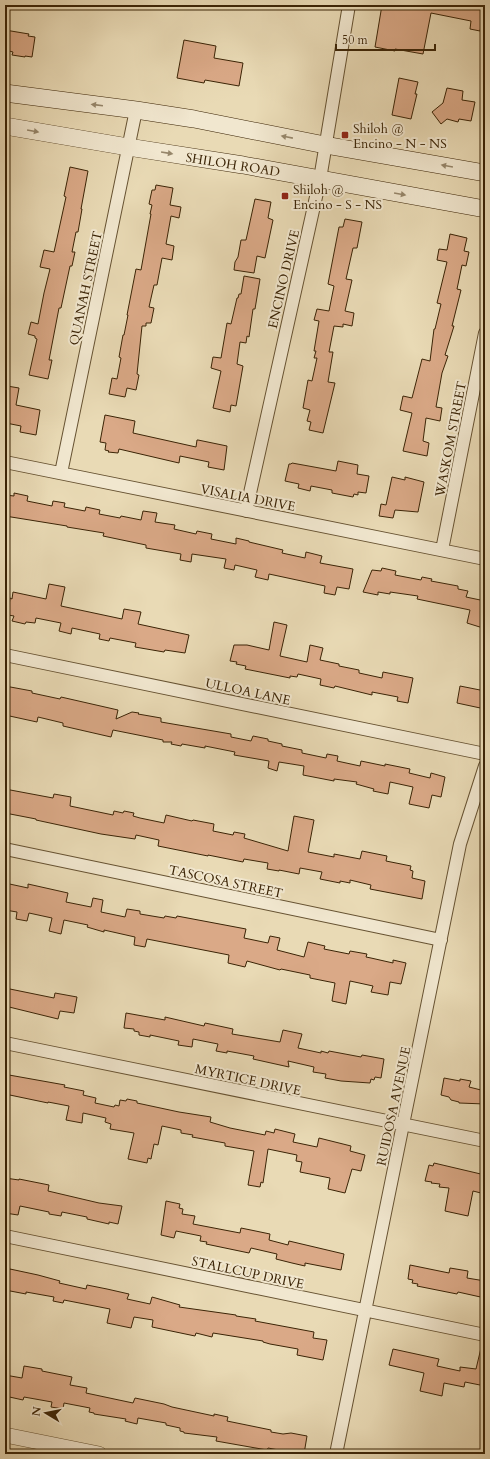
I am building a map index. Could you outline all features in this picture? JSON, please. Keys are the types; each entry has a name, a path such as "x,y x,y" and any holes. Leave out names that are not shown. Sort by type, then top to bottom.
{"main road":[{"path":"5,92 136,110 485,173"},
{"name":"SHILOH ROAD","path":"5,126 243,165 485,209"}],"street":[{"name":"ENCINO DRIVE","path":"246,511 320,179 349,5"},
{"name":"QUANAH STREET","path":"61,473 136,110"},
{"name":"WASKOM STREET","path":"442,550 485,334"},
{"name":"VISALIA DRIVE","path":"5,462 485,559"},
{"name":"ULLOA LANE","path":"5,655 485,754"},
{"name":"RUIDOSA AVENUE","path":"336,1454 460,844 485,766"},
{"name":"TASCOSA STREET","path":"5,849 441,940"},
{"name":"MYRTICE DRIVE","path":"5,1043 485,1141"},
{"name":"STALLCUP DRIVE","path":"5,1236 485,1335"},
{"path":"5,1435 99,1454"}],"building":[{"path":"382,5 485,5 485,7 480,31 470,29 471,21 431,13 423,54 375,47"},
{"path":"5,30 29,34 28,36 35,37 32,57 12,55 13,52 5,50"},
{"path":"184,40 216,46 214,58 243,63 239,86 205,80 204,83 177,78"},
{"path":"399,78 418,82 415,94 417,94 411,119 392,115"},
{"path":"447,88 463,91 462,100 475,102 471,121 459,119 458,122 447,119 441,124 432,112 443,103"},
{"path":"70,167 88,171 78,232 76,232 72,252 75,252 72,266 70,266 61,308 59,308 49,360 52,360 48,379 29,375 37,339 35,336 28,334 31,322 38,324 50,269 40,267 44,250 54,252 66,197 64,196"},
{"path":"156,185 173,188 170,205 181,207 179,218 171,216 166,244 174,246 172,260 162,258 157,285 154,285 149,307 154,308 151,323 146,323 146,326 142,326 137,374 139,375 136,390 127,388 125,397 109,394 112,378 117,379 121,358 119,357 136,269 141,270 151,214 152,205 149,204 152,190 155,190"},
{"path":"255,199 271,202 268,218 273,220 265,258 257,256 254,273 234,270 241,240 246,240"},
{"path":"345,219 362,222 357,248 353,248 346,279 352,280 345,311 354,313 352,326 343,324 343,327 334,326 329,352 333,352 328,382 335,383 323,433 309,430 311,422 307,421 310,410 303,408 308,380 312,381 317,358 314,358 316,351 314,351 319,321 314,320 317,309 329,311 334,286 328,284 339,227 343,227"},
{"path":"450,234 467,238 464,251 469,252 466,266 462,265 457,289 461,290 452,326 454,326 445,355 448,356 442,373 436,407 442,408 440,421 426,418 423,441 429,443 427,456 403,451 412,413 400,410 403,396 412,398 422,359 430,361 434,329 441,304 437,303 447,262 437,260 439,249 447,250"},
{"path":"244,276 260,279 255,309 253,309 249,337 247,336 246,343 240,342 237,364 243,366 236,406 231,405 230,412 213,408 221,371 211,368 213,357 221,358 227,323 231,324 237,298 239,294 241,294"},
{"path":"7,386 19,388 16,405 40,410 36,435 20,432 21,426 6,423 7,415 5,415 5,395"},
{"path":"105,415 135,421 133,433 196,447 197,440 227,446 224,470 208,467 209,462 180,456 179,463 119,449 118,453 108,452 109,451 105,450 106,443 100,442"},
{"path":"338,461 358,465 357,474 369,476 366,493 358,492 358,495 354,494 353,497 332,493 332,490 311,486 310,491 298,488 299,484 285,481 289,464 292,463 336,471"},
{"path":"392,477 405,480 405,477 424,482 418,512 395,510 393,518 379,516 381,504 386,505"},
{"path":"14,493 28,496 27,501 52,506 53,501 65,503 64,507 85,511 86,507 100,510 99,514 120,518 121,516 141,520 143,511 157,513 155,522 175,525 174,529 196,534 197,531 212,534 211,539 236,544 236,538 283,550 282,553 305,558 306,552 322,556 320,563 353,569 349,589 337,587 335,595 324,593 325,586 269,574 268,580 255,577 257,570 235,565 234,570 224,568 226,559 192,554 191,562 180,560 181,554 146,548 146,545 103,536 104,533 5,516 5,495 14,496"},
{"path":"382,568 396,571 395,575 421,580 422,577 432,579 431,581 458,586 458,589 468,591 466,597 485,601 485,621 483,628 467,623 470,610 417,599 418,596 390,592 390,594 378,592 378,595 363,592 372,570 381,571"},
{"path":"49,584 65,587 61,606 122,619 124,609 141,612 138,624 189,635 185,653 165,650 164,652 135,647 136,643 110,638 109,641 99,639 100,634 72,628 71,634 59,631 61,623 36,618 35,623 26,622 25,624 12,621 14,616 8,615 10,598 12,599 13,592 46,599"},
{"path":"274,622 287,625 280,656 307,662 310,645 323,648 320,660 359,670 359,673 382,678 383,672 413,678 408,703 397,701 398,697 372,692 372,695 335,686 334,688 320,685 321,679 298,674 297,677 290,676 290,678 245,669 246,666 230,661 234,645 247,645 269,650"},
{"path":"5,686 32,691 32,693 60,699 61,697 118,710 116,719 132,712 139,713 138,714 161,718 161,722 231,734 231,737 251,741 253,736 268,739 268,741 282,744 282,746 302,750 302,753 326,758 327,754 338,756 337,761 360,766 361,761 385,766 385,764 410,769 409,773 430,778 431,773 445,777 441,797 432,795 429,808 409,804 413,787 390,782 388,794 373,791 374,789 356,784 357,782 334,779 334,781 303,775 304,766 279,762 277,771 268,768 269,761 234,755 235,752 205,746 205,748 182,744 181,746 171,744 172,742 163,742 163,740 113,730 111,737 63,726 63,723 38,717 37,722 5,715"},
{"path":"460,686 485,691 485,709 457,703"},
{"path":"5,789 53,798 54,794 71,797 70,806 113,815 114,811 123,813 124,811 134,813 133,816 164,823 166,815 214,824 213,831 233,835 234,832 245,834 244,838 288,851 294,816 314,820 308,852 334,857 334,854 360,859 362,851 387,856 386,861 411,866 410,870 413,871 412,878 425,881 422,899 370,889 371,885 350,880 350,883 340,881 340,883 320,879 322,872 300,868 299,874 267,869 268,863 244,859 243,862 208,856 158,846 159,840 136,835 135,839 101,834 5,813"},
{"path":"5,883 28,888 28,884 68,893 66,902 91,907 93,898 103,900 101,912 125,917 127,909 140,911 140,914 164,918 165,916 176,918 177,916 246,929 244,938 268,943 270,936 280,938 277,950 304,957 308,942 325,946 324,949 349,954 350,951 367,954 366,957 393,963 393,960 406,963 401,984 390,982 388,995 371,992 373,986 350,981 346,1004 332,1001 335,983 310,978 310,975 280,970 247,961 245,967 228,963 229,955 147,939 145,947 134,945 135,937 104,930 104,932 87,927 88,925 64,920 61,934 49,931 52,918 29,913 27,921 16,919 17,912 5,910"},
{"path":"5,988 54,998 55,993 77,997 74,1013 60,1011 58,1019 5,1006"},
{"path":"126,1013 165,1020 165,1017 204,1026 205,1023 233,1029 232,1034 280,1042 283,1030 302,1034 298,1048 321,1053 321,1051 328,1053 329,1051 361,1057 362,1055 384,1059 381,1078 375,1077 374,1080 371,1079 370,1083 341,1081 325,1078 326,1074 313,1072 314,1067 288,1061 289,1067 253,1059 254,1056 227,1051 227,1053 216,1051 218,1044 193,1039 192,1047 178,1045 179,1041 150,1035 150,1037 139,1035 139,1032 134,1031 134,1029 124,1028"},
{"path":"9,1075 65,1085 64,1087 84,1091 83,1095 96,1098 95,1103 114,1107 115,1105 119,1106 120,1100 126,1101 127,1099 137,1101 137,1103 179,1112 211,1117 210,1122 230,1128 265,1135 266,1131 274,1133 275,1129 295,1134 293,1142 317,1147 319,1138 351,1146 350,1151 365,1155 361,1171 352,1169 345,1193 328,1189 330,1178 300,1172 302,1162 296,1161 297,1155 268,1149 263,1183 261,1182 260,1187 248,1185 254,1151 225,1146 225,1143 192,1137 193,1135 181,1133 181,1130 162,1126 158,1145 154,1144 151,1159 148,1158 147,1163 128,1159 134,1133 110,1129 111,1124 105,1122 106,1118 83,1113 82,1123 66,1120 69,1106 5,1094 5,1078 8,1079"},
{"path":"444,1078 460,1081 460,1079 471,1081 469,1087 485,1091 485,1104 459,1103 451,1100 449,1097 441,1095"},
{"path":"434,1163 485,1175 485,1194 473,1191 468,1216 445,1211 449,1188 439,1187 440,1184 425,1181 429,1165 433,1166"},
{"path":"5,1178 19,1179 49,1185 48,1191 99,1203 122,1206 118,1224 109,1222 109,1224 87,1219 87,1217 62,1212 61,1216 49,1214 49,1212 20,1206 18,1215 5,1213"},
{"path":"166,1201 180,1204 179,1208 183,1209 182,1214 195,1216 193,1224 240,1233 241,1228 270,1234 269,1240 288,1245 289,1241 344,1254 341,1270 305,1263 305,1266 292,1263 276,1259 277,1254 251,1248 249,1253 206,1244 207,1242 200,1241 201,1236 176,1231 174,1238 161,1235"},
{"path":"410,1265 449,1273 450,1268 468,1271 467,1278 485,1281 485,1298 458,1292 457,1294 417,1286 418,1284 412,1283 413,1280 408,1279"},
{"path":"10,1269 38,1275 60,1281 59,1283 86,1289 87,1285 129,1294 127,1299 150,1304 152,1297 180,1305 179,1307 236,1315 256,1319 255,1321 314,1332 313,1338 327,1340 323,1360 297,1355 298,1349 270,1344 263,1341 213,1333 212,1337 196,1333 195,1336 152,1327 153,1320 134,1317 131,1328 107,1323 110,1309 64,1300 63,1303 53,1301 54,1297 5,1290 7,1272 9,1272"},
{"path":"481,1348 485,1348 485,1386 465,1382 464,1387 444,1383 442,1396 420,1391 424,1373 389,1365 393,1349 439,1359 437,1366 460,1371 460,1367 476,1369"},
{"path":"24,1366 72,1377 70,1385 87,1388 86,1393 133,1403 135,1398 214,1416 214,1414 228,1417 227,1421 271,1430 271,1432 283,1434 291,1433 307,1436 304,1454 289,1454 289,1452 268,1448 267,1450 216,1441 217,1437 184,1433 180,1431 180,1428 166,1425 166,1423 138,1418 137,1424 125,1421 126,1419 94,1414 89,1412 90,1408 64,1403 63,1409 51,1407 52,1402 24,1397 23,1400 5,1396 5,1375 22,1378"}],"place":[{"name":"Shiloh @ Encino - N - NS","path":"345,135"},
{"name":"Shiloh @ Encino - S - NS","path":"285,196"}]}
